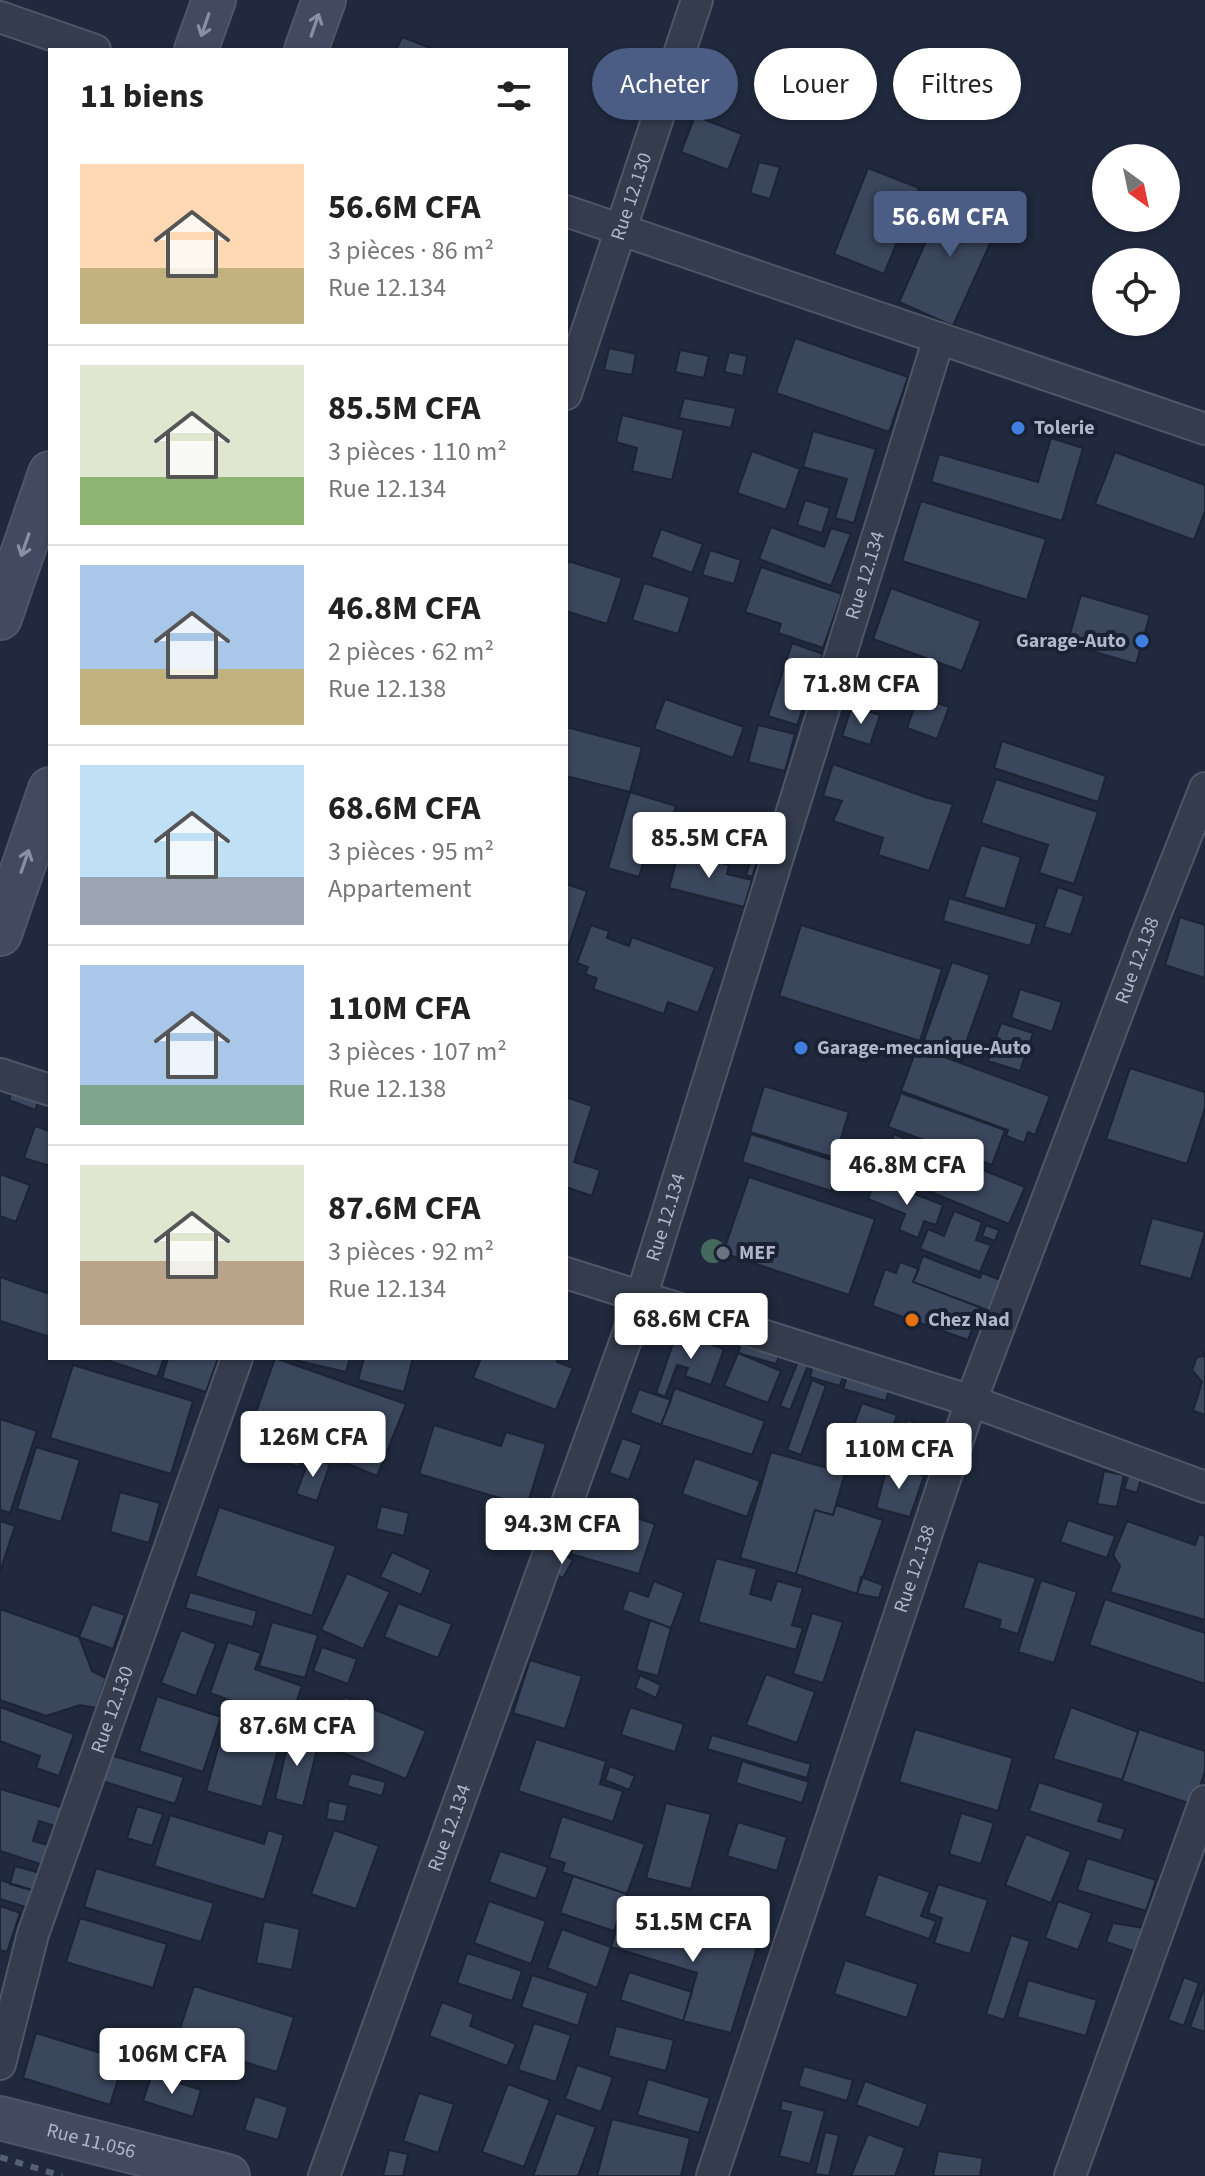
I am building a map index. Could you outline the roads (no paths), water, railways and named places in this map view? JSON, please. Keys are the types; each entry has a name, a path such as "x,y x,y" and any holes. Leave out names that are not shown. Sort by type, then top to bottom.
{"main road":[{"path":"197,48 214,0"},
{"path":"307,48 324,0"},
{"path":"0,618 48,479"},
{"path":"0,934 48,795"},
{"name":"Rue 11.056","path":"0,2118 228,2176"}],"street":[{"name":"Rue 12.130","path":"568,388 697,0"},
{"path":"0,17 89,48"},
{"path":"568,212 1205,429"},
{"name":"Rue 12.134","path":"324,2176 641,1298 939,338"},
{"name":"Rue 12.138","path":"712,2176 971,1401 1205,788"},
{"path":"0,1074 48,1089"},
{"path":"568,1274 971,1401 1205,1487"},
{"name":"Rue 12.130","path":"0,2064 33,1934 236,1360"},
{"path":"1070,2176 1205,1801"}],"railway":[{"path":"0,2157 62,2176"}],"place":[{"name":"Tolerie","path":"1018,428"},
{"name":"Garage-Auto","path":"1142,641"},
{"name":"Garage-mecanique-Auto","path":"801,1048"},
{"name":"MEF","path":"723,1253"},
{"name":"Chez Nad","path":"912,1320"}]}
